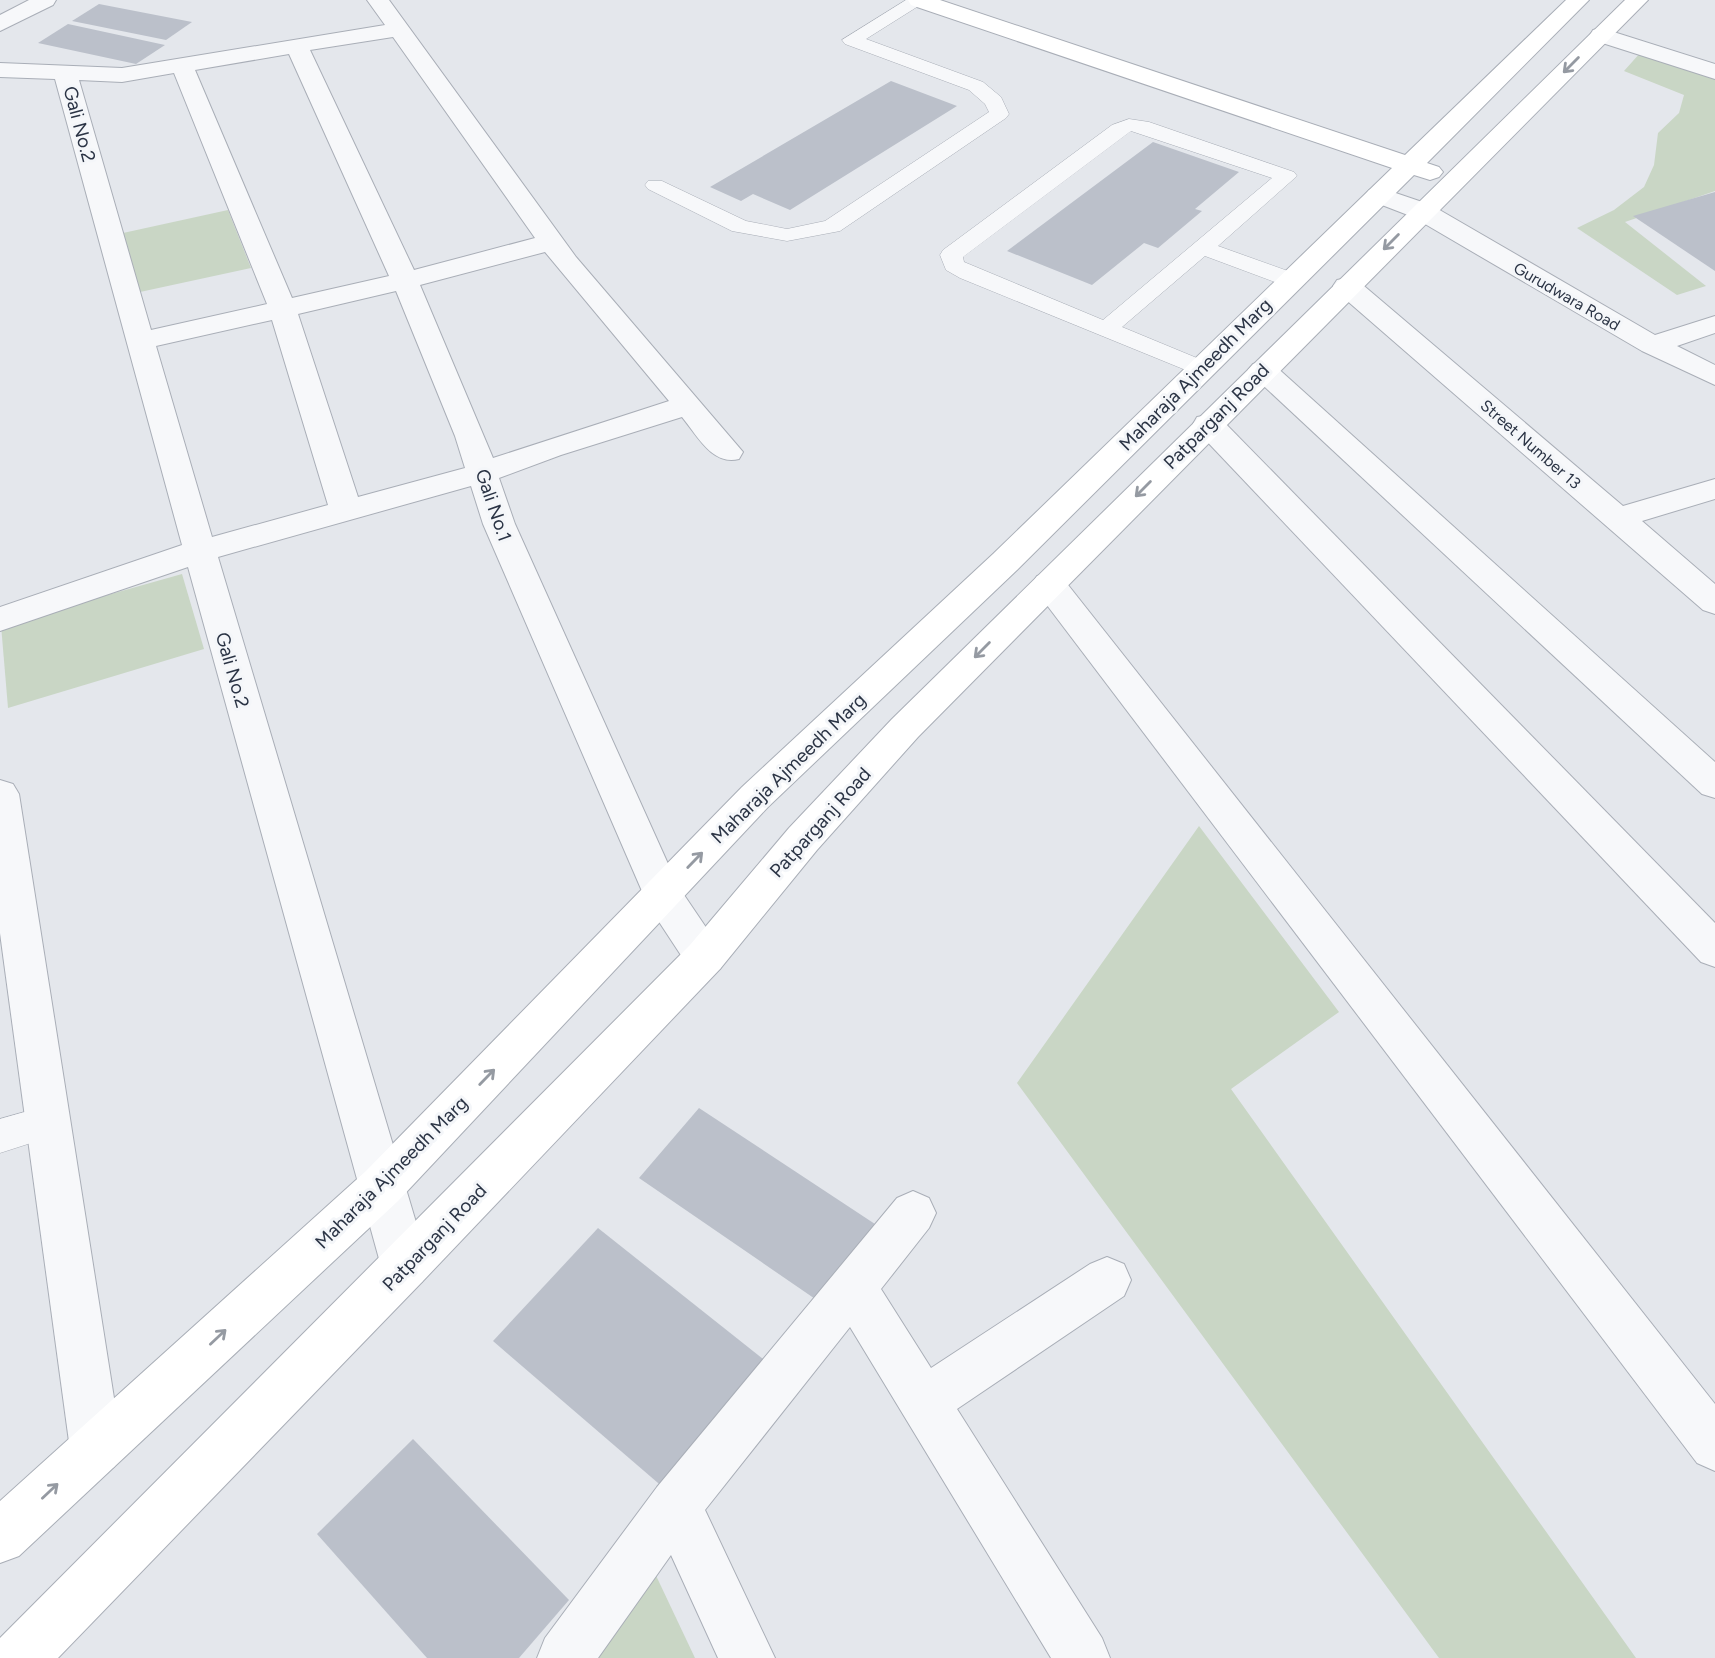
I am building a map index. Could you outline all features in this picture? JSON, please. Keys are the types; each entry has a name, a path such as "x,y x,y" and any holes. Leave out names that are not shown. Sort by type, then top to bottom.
{"main road":[{"path":"919,0 1455,179"},
{"name":"Maharaja Ajmeedh Marg","path":"0,1537 382,1186 755,797 1005,562 1577,0"},
{"name":"Patparganj Road","path":"19,1658 705,957 803,839 905,728 1637,0"}],"street":[{"path":"0,24 45,0"},
{"path":"378,0 566,263 728,452"},
{"path":"0,70 65,72 94,76 122,75 399,29"},
{"path":"1601,35 1715,72"},
{"name":"Gali No.1","path":"297,46 405,281 470,436 499,524 662,894 705,957"},
{"path":"1685,63 1715,47"},
{"path":"181,65 282,307 346,511"},
{"name":"Gali No.2","path":"65,72 139,341 405,1266"},
{"name":"Gurudwara Road","path":"1378,195 1422,211 1652,345 1715,376"},
{"path":"139,341 405,281 551,242"},
{"name":"Street Number 13","path":"1348,286 1715,602"},
{"path":"1652,345 1715,324"},
{"path":"1263,370 1715,784"},
{"path":"0,619 200,551 483,473 550,448 688,405"},
{"path":"1208,424 1715,950"},
{"path":"1617,518 1715,489"},
{"path":"1049,584 1715,1445"},
{"path":"0,794 96,1449"},
{"path":"565,1658 675,1506 913,1213"},
{"path":"923,1402 1107,1280"},
{"path":"853,1287 1082,1658"},
{"path":"675,1506 747,1658"}],"lane":[{"path":"655,185 740,226 787,235 832,226 999,114 994,101 976,86 851,40 919,0"},
{"path":"1106,329 1287,176 1142,126 1129,125 1119,129 951,255 954,265 968,273 1201,368"},
{"path":"1203,248 1291,280"},
{"path":"0,1136 48,1121"}],"green space":[{"path":"1641,52 1715,76 1715,191 1625,222 1706,286 1677,295 1577,228 1614,210 1644,187 1654,165 1658,133 1679,113 1684,95 1624,71"},
{"path":"228,210 251,268 140,292 123,233"},
{"path":"182,574 204,649 8,708 1,625"},
{"path":"1199,826 1339,1012 1231,1089 1636,1658 1439,1658 1017,1083"},
{"path":"651,1565 695,1658 579,1658"}],"building":[{"path":"99,4 192,22 166,40 72,21"},
{"path":"68,24 165,45 136,64 38,43"},
{"path":"891,81 957,106 790,210 753,194 741,201 710,187"},
{"path":"1153,142 1239,172 1195,209 1202,211 1158,248 1144,243 1092,285 1007,251"},
{"path":"1715,192 1715,271 1633,216"},
{"path":"699,1108 878,1226 821,1303 639,1178"},
{"path":"598,1228 768,1363 665,1489 493,1341"},
{"path":"413,1439 569,1600 519,1658 427,1658 317,1534"}]}
